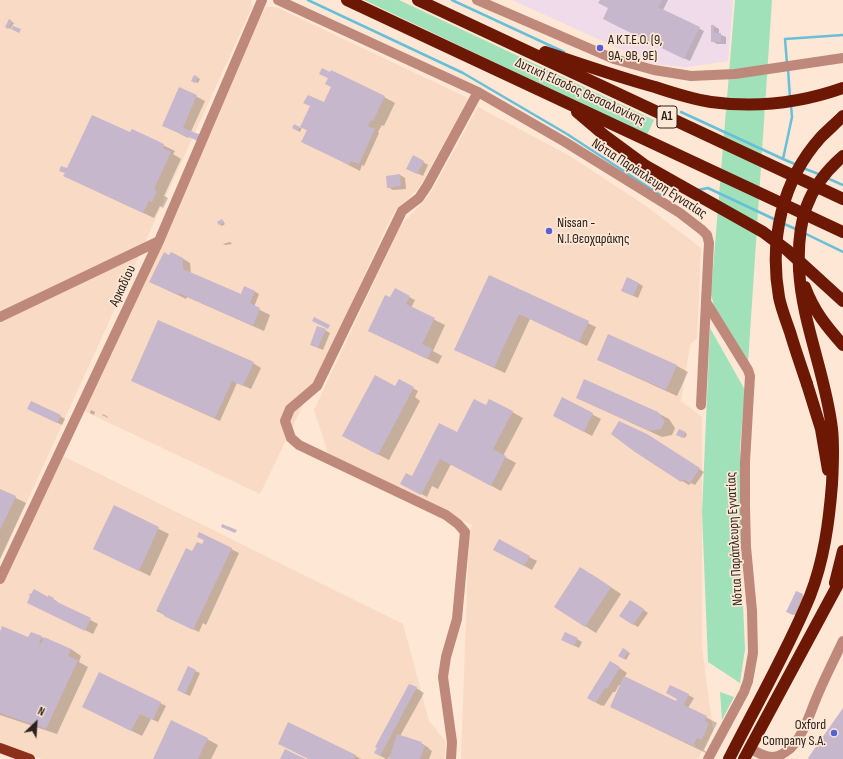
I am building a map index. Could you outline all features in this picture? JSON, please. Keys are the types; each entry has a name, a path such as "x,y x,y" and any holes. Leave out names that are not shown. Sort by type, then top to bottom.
{"highway":[{"name":"Δυτική Είσοδος Θεσσαλονίκης","path":"347,0 843,232"},
{"name":"Δυτική Είσοδος Θεσσαλονίκης","path":"418,0 843,199"},
{"path":"490,34 616,76 709,102 751,105 793,101 843,88"},
{"path":"565,102 604,135 646,166 763,232 787,250 843,301"},
{"path":"831,493 821,429 779,298 775,264 778,227 786,195 794,176 821,138 843,116"},
{"path":"729,759 791,638 810,595 822,558 828,530 834,451 832,428 826,396 800,290 799,238 805,209 810,198 821,179 843,156"},
{"path":"799,269 808,297 815,310 826,327 843,344"},
{"path":"827,606 838,573 843,551"},
{"path":"746,754 843,575"}],"main road":[{"path":"0,748 30,759"}],"street":[{"name":"Αρκαδίου","path":"0,579 159,241 262,0"},
{"name":"Νότια Παράπλευρη Εγνατίας","path":"278,0 478,92 571,146 680,213 707,235 709,243 706,302 748,370 750,376 745,462 745,508 746,548 753,637 751,669 744,692 708,759"},
{"path":"477,0 614,59 654,70 691,76 735,74 843,58"},
{"path":"451,759 452,742 443,678 446,657 457,619 465,532 458,524 446,515 299,445 291,438 285,421 290,409 317,386 402,211 419,198 427,186 478,92"},
{"path":"0,316 159,241"},
{"path":"701,405 706,302"},
{"path":"746,754 760,754 771,757 788,750 795,743 843,641"}],"shaded area":[{"path":"0,0 251,0 252,7 0,561"},
{"path":"512,0 733,0 728,61 687,67 653,64"},
{"path":"266,7 276,7 466,97 467,101 419,188 395,211 386,228 343,322 260,494 82,410 259,17"},
{"path":"478,107 570,156 646,206 701,248 697,338 690,345 681,401 702,417 702,648 713,730 698,759 461,759 469,534 472,525 329,456 314,410 401,225 429,196"},
{"path":"61,455 403,624 429,721 446,742 444,759 42,759 0,744 0,585"}],"green space":[{"path":"364,0 399,0 654,120 647,135"},
{"path":"735,0 772,0 748,363 715,310 711,294"},
{"path":"710,328 745,390 740,447 741,560 745,649 740,683 708,662 702,512"},
{"path":"720,692 734,697 722,720"}],"building":[{"path":"600,0 662,0 658,7 700,27 684,59 603,19 608,8 598,3"},
{"path":"9,19 12,21 8,29 5,27"},
{"path":"711,25 714,25 714,33 721,33 721,42 711,42"},
{"path":"13,26 21,29 19,33 11,29"},
{"path":"322,68 330,72 331,70 385,96 373,121 371,120 368,126 375,129 359,164 351,161 349,165 301,142 307,130 300,127 310,106 303,103 308,95 324,102 331,87 325,84 328,78 319,74"},
{"path":"194,75 198,77 195,83 191,81"},
{"path":"179,87 197,95 183,128 201,135 198,141 162,126"},
{"path":"92,115 130,132 132,129 164,144 163,148 171,152 154,189 157,191 152,202 149,201 143,213 63,176 65,173 59,171 61,166 67,168"},
{"path":"294,124 300,127 298,131 292,128"},
{"path":"413,155 424,161 417,174 406,169"},
{"path":"400,174 401,186 387,188 386,176"},
{"path":"222,219 224,223 219,225 217,222"},
{"path":"164,252 169,255 171,252 183,258 183,269 241,294 244,286 255,291 250,303 260,308 253,326 179,293 178,295 149,282"},
{"path":"489,275 589,321 579,342 519,314 494,368 454,350"},
{"path":"627,277 639,283 633,296 621,291"},
{"path":"395,288 410,296 406,304 435,318 422,344 432,349 427,359 368,331 385,295 390,297"},
{"path":"314,317 330,325 328,329 312,321"},
{"path":"158,320 254,362 243,386 232,381 215,418 131,381"},
{"path":"317,326 326,329 318,348 310,345"},
{"path":"608,334 677,365 666,390 597,360"},
{"path":"375,375 395,386 399,379 414,387 378,455 342,436"},
{"path":"584,379 658,412 665,421 661,429 650,431 576,398"},
{"path":"562,397 593,413 584,432 553,416"},
{"path":"474,399 486,405 489,399 513,411 493,449 506,456 491,486 440,459 421,495 400,484 406,473 412,476 439,423 457,432"},
{"path":"31,401 61,415 57,423 27,409"},
{"path":"619,421 647,434 700,468 690,483 683,479 681,482 635,452 611,434"},
{"path":"679,429 686,432 683,438 676,435"},
{"path":"0,489 16,496 0,530"},
{"path":"114,505 159,527 139,571 93,549"},
{"path":"222,524 237,530 235,533 221,527"},
{"path":"199,532 232,548 193,630 164,616 165,614 160,613 161,611 156,611 186,548 192,551 197,542 202,544 204,540 197,537"},
{"path":"499,539 530,556 524,566 493,550"},
{"path":"580,567 611,587 585,627 554,607"},
{"path":"34,589 91,618 85,631 27,603 30,593 31,594"},
{"path":"796,591 803,594 793,615 786,612"},
{"path":"630,600 644,609 633,625 619,616"},
{"path":"2,626 28,637 31,632 42,636 39,643 41,644 44,637 71,649 68,656 78,660 46,729 0,713 0,632"},
{"path":"565,632 578,638 574,646 561,640"},
{"path":"623,648 628,651 624,659 618,656"},
{"path":"610,661 620,667 607,689 605,688 596,702 594,702 587,698"},
{"path":"188,666 196,670 185,694 177,690"},
{"path":"99,672 161,702 153,720 140,714 131,731 82,707"},
{"path":"624,676 676,701 677,699 666,693 670,685 689,694 684,705 707,716 705,721 709,723 702,740 697,738 694,744 696,745 695,747 610,707"},
{"path":"409,684 417,687 380,756 374,753 377,748 375,747"},
{"name":"Oxford Company S.A.","path":"843,708 843,759 809,759 808,758"},
{"path":"171,720 208,738 198,759 153,759"},
{"path":"288,722 356,755 354,759 309,759 278,744"},
{"path":"397,734 422,742 421,744 425,746 420,759 389,759"},
{"path":"285,749 295,754 306,759 280,759"}],"waterway":[{"path":"308,0 463,73 567,134 662,196"},
{"path":"452,0 564,52"},
{"path":"787,64 785,39 843,35"},
{"path":"788,69 790,98"},
{"path":"791,105 792,117 783,159 797,165"},
{"path":"681,112 783,159"},
{"path":"803,168 821,175"},
{"path":"827,178 843,185"},
{"path":"698,190 708,188 776,220"},
{"path":"782,223 798,230"},
{"path":"804,233 843,252"}],"place":[{"name":"Α Κ.Τ.Ε.Ο. (9, 9Α, 9Β, 9Ε)","path":"600,48"},
{"name":"Nissan - Ν.Ι.Θεοχαράκης","path":"549,231"},
{"name":"Oxford Company S.A.","path":"834,733"}]}
